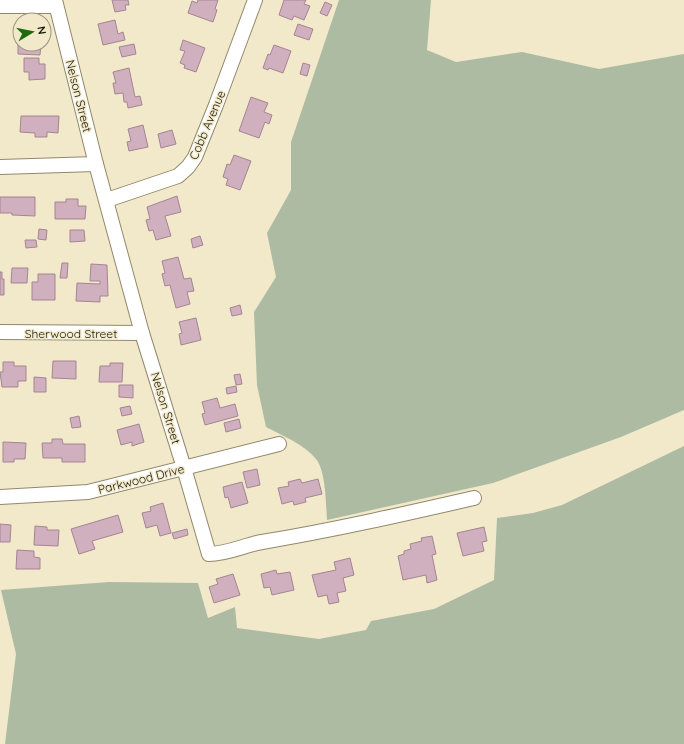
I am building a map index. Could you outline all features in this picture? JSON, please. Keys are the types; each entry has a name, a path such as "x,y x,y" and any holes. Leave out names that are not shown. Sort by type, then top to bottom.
{"street":[{"name":"Cobb Avenue","path":"107,200 178,176 188,167 195,157 216,105 255,0"},
{"name":"Nelson Street","path":"56,3 96,164 142,333 209,554 217,554 259,543 322,532 474,498"},
{"path":"0,6 56,3"},
{"path":"0,167 96,164"},
{"name":"Sherwood Street","path":"0,332 142,333"},
{"name":"Parkwood Drive","path":"0,497 88,492 279,444"}],"green space":[{"path":"339,0 431,0 427,50 456,62 522,52 599,69 684,54 684,410 621,437 493,483 327,520 324,480 322,471 316,459 306,449 266,427 257,385 254,312 276,277 267,233 291,190 291,142"},
{"path":"684,446 684,744 5,744 16,654 1,590 109,582 198,583 208,618 235,607 237,628 319,639 366,630 371,621 434,609 494,580 497,518 533,513 562,505"}],"building":[{"path":"112,0 128,0 129,5 125,5 126,10 115,12"},
{"path":"198,0 218,0 215,9 217,10 213,22 188,13 192,1 197,3"},
{"path":"284,0 306,0 304,4 310,6 304,20 294,16 292,20 279,15"},
{"path":"325,2 332,5 327,16 320,13"},
{"path":"115,20 118,34 123,32 125,40 103,45 98,24"},
{"path":"298,24 313,29 309,40 294,35"},
{"path":"183,40 205,48 196,72 184,68 185,65 180,63 185,51 180,50"},
{"path":"134,44 136,54 122,57 119,47"},
{"path":"274,45 291,51 283,73 269,68 268,70 263,68 268,54 270,55"},
{"path":"18,52 40,52 40,55 18,54"},
{"path":"24,58 39,58 39,64 45,64 45,79 29,80 29,72 24,72"},
{"path":"303,63 310,65 307,76 300,74"},
{"path":"129,68 135,97 140,96 142,105 128,108 127,102 124,102 123,93 115,94 113,83 116,83 113,72"},
{"path":"251,97 268,103 264,112 272,115 269,124 265,122 259,138 239,131"},
{"path":"21,116 59,116 58,133 47,132 47,137 35,137 35,133 20,132"},
{"path":"143,125 148,147 129,151 127,142 131,141 128,129"},
{"path":"172,130 176,144 161,148 158,134"},
{"path":"234,155 251,161 240,190 226,185 228,179 223,177 227,164 230,165"},
{"path":"177,196 181,212 165,216 171,236 156,240 153,230 149,231 146,220 150,219 147,207"},
{"path":"0,197 35,197 35,216 0,213"},
{"path":"66,199 78,199 78,206 86,206 85,219 55,219 55,202 66,202"},
{"path":"39,229 47,230 46,240 38,239"},
{"path":"70,230 84,230 85,241 70,242"},
{"path":"200,236 203,245 193,248 191,239"},
{"path":"25,240 36,240 37,247 26,248"},
{"path":"178,257 184,279 191,278 194,291 187,292 190,304 176,308 170,285 165,286 162,274 165,273 162,261"},
{"path":"62,263 68,263 67,278 60,278"},
{"path":"91,264 107,265 108,296 100,296 100,302 76,301 77,283 100,284 100,281 90,281"},
{"path":"12,268 28,268 27,283 11,283"},
{"path":"0,272 2,272 2,279 4,279 4,295 0,295"},
{"path":"38,274 55,274 55,300 32,300 32,282 38,282"},
{"path":"240,305 242,314 232,316 230,308"},
{"path":"196,318 201,340 181,345 179,334 182,333 179,322"},
{"path":"53,361 76,361 76,379 52,378"},
{"path":"3,362 14,362 14,366 26,366 26,381 18,381 18,387 2,387 0,372 3,372"},
{"path":"110,363 123,363 122,382 99,382 100,366 110,366"},
{"path":"240,374 242,384 236,385 234,375"},
{"path":"34,377 46,378 46,392 34,392"},
{"path":"119,385 133,385 133,398 119,397"},
{"path":"236,386 237,392 227,394 226,388"},
{"path":"217,398 220,408 235,404 238,416 205,425 202,414 205,413 202,402"},
{"path":"130,406 132,414 122,416 120,408"},
{"path":"79,416 81,427 72,428 70,418"},
{"path":"239,419 241,428 226,432 224,423"},
{"path":"139,424 144,442 132,446 132,442 121,445 117,430"},
{"path":"52,439 62,439 63,444 85,444 85,462 62,462 62,458 43,458 42,443 52,443"},
{"path":"3,442 26,443 25,459 14,459 14,462 3,462"},
{"path":"257,469 260,485 247,488 243,472"},
{"path":"300,479 302,483 318,479 322,494 305,498 306,502 294,505 293,501 282,504 278,488 289,486 288,482"},
{"path":"242,482 248,503 231,508 228,497 225,498 223,487"},
{"path":"163,503 171,533 160,536 157,525 146,528 142,513 151,511 150,507"},
{"path":"118,515 123,532 92,541 95,549 79,554 71,529"},
{"path":"0,524 11,525 10,542 0,542"},
{"path":"35,526 47,527 47,530 59,530 58,546 34,545"},
{"path":"484,527 487,541 482,542 484,551 463,556 457,533"},
{"path":"187,529 188,535 174,539 172,533"},
{"path":"432,536 436,554 432,555 437,580 427,583 426,575 403,580 398,556 404,554 404,551 411,549 410,544 422,541 421,538"},
{"path":"17,550 34,551 34,557 40,558 40,569 16,569"},
{"path":"350,558 354,575 343,578 346,591 337,593 339,602 329,604 327,595 318,597 312,575 336,570 334,562"},
{"path":"276,570 277,574 290,572 294,590 272,595 270,587 264,588 261,574"},
{"path":"233,574 240,595 214,603 209,587 218,584 216,579"}]}
